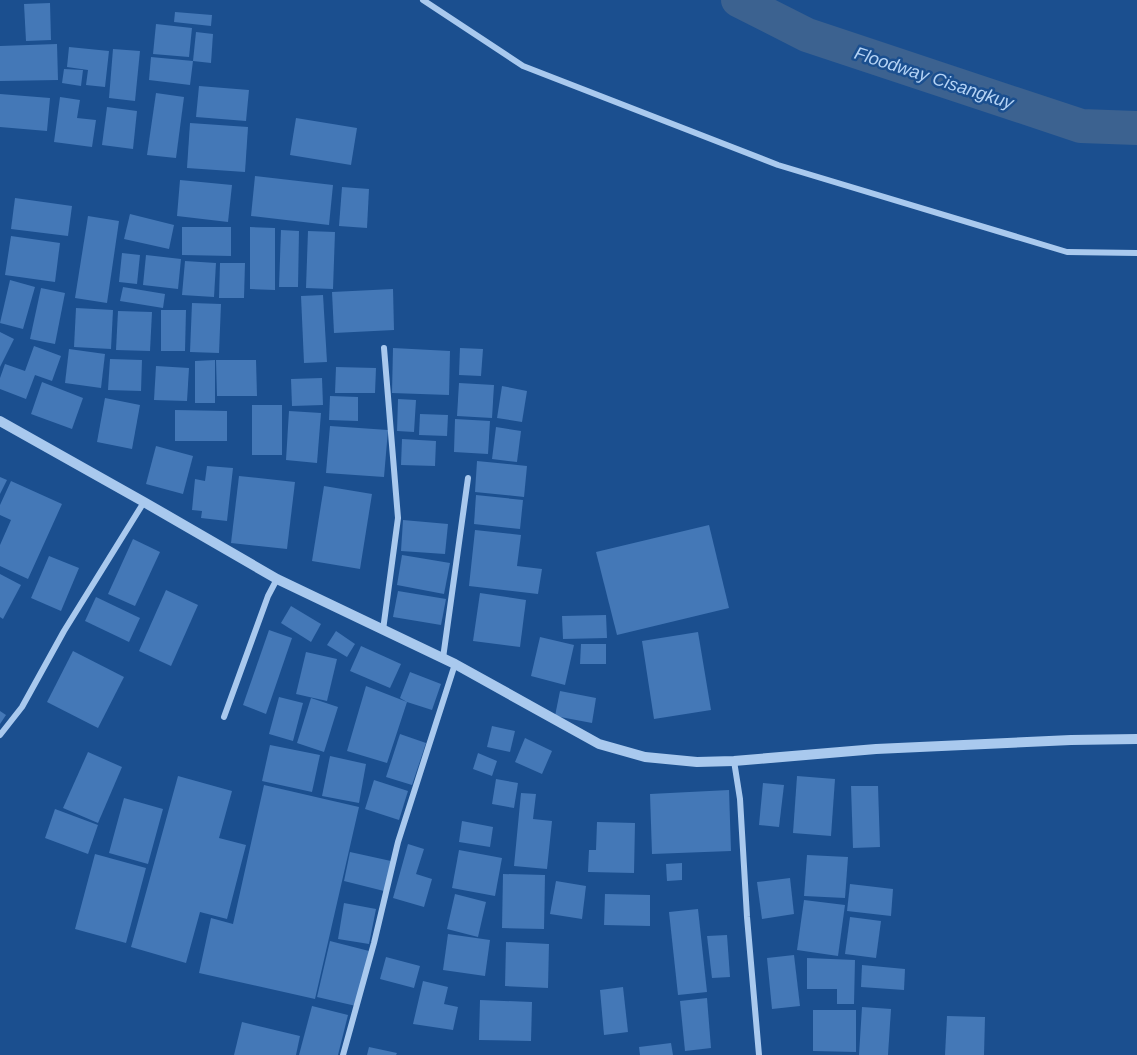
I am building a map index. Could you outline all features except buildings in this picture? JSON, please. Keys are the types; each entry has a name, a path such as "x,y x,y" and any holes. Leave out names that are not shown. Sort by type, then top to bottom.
{"street":[{"path":"423,0 523,66 778,165 1067,252 1137,253"},
{"path":"383,630 398,518 384,348"},
{"path":"0,421 277,579 455,664 599,744 645,757 697,762 734,761 876,749 1137,739"},
{"path":"442,658 468,478"},
{"path":"0,735 22,707 64,631 144,502"},
{"path":"224,717 268,596 277,579"},
{"path":"343,1055 374,943 398,842 455,664"},
{"path":"734,761 740,799 759,1055"}],"waterway":[{"name":"Floodway Cisangkuy","path":"738,0 807,35 1081,126 1137,128"}]}
